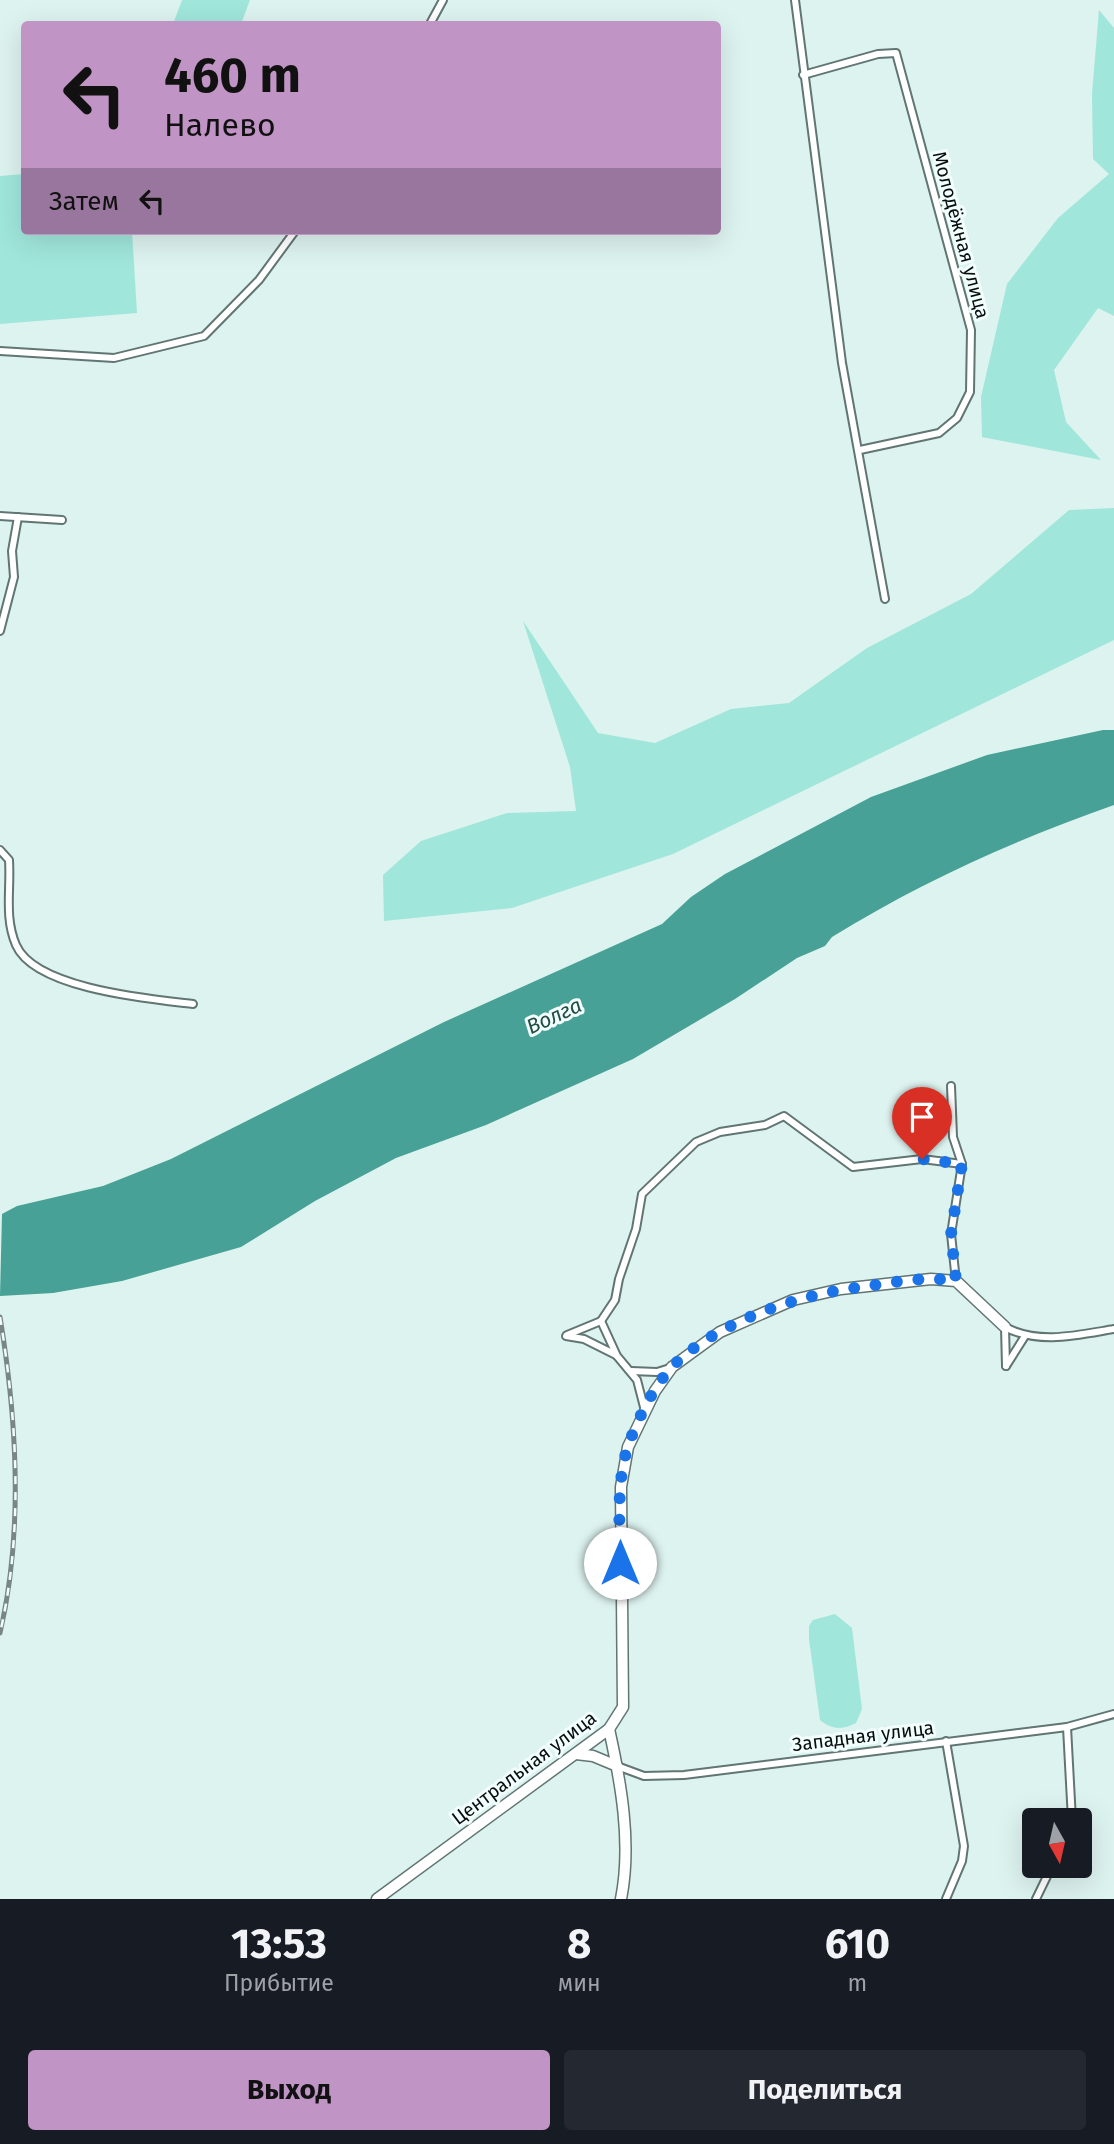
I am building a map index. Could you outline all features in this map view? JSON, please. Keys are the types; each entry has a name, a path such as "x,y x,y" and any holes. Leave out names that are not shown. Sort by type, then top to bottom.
{"street":[{"path":"432,21 443,0"},
{"path":"795,0 842,363 860,450 885,599"},
{"name":"Молодёжная улица","path":"803,75 878,54 896,53 971,330 970,392 957,418 939,433 860,450"},
{"path":"0,351 114,358 204,335 260,280 292,235"},
{"path":"0,516 62,520"},
{"path":"0,631 14,577 12,551 18,517"},
{"path":"0,850 9,860 9,922 16,947 33,965 55,977 115,992 193,1004"},
{"path":"951,1086 953,1138 962,1164 951,1234 956,1281 1004,1327 1024,1336 1061,1336 1114,1329"},
{"path":"617,1356 584,1339 566,1336 601,1321 615,1300 619,1279 636,1229 642,1194 696,1142 720,1132 765,1125 784,1116 853,1167 922,1159 962,1164"},
{"name":"Центральная улица","path":"377,1899 610,1729 622,1707 621,1488 628,1447 645,1411 672,1367 720,1332 793,1300 841,1289 930,1279 956,1281"},
{"path":"601,1321 617,1356 637,1380 645,1411"},
{"path":"1004,1327 1006,1366 1024,1336"},
{"path":"631,1371 657,1372 672,1367"},
{"name":"Западная улица","path":"617,1766 644,1776 684,1775 1067,1727 1114,1714"},
{"path":"1067,1727 1071,1808"},
{"path":"610,1729 617,1766 624,1836 621,1899"},
{"path":"946,1741 964,1846 962,1861 946,1899"},
{"path":"576,1754 593,1756 617,1766"},
{"path":"1036,1899 1046,1878"}],"shaded area":[{"path":"182,0 250,0 242,21 174,21"},
{"path":"1099,10 1114,28 1114,316 1098,308 1054,370 1066,422 1101,460 982,437 981,397 1007,284 1058,218 1109,174 1093,159 1092,94"},
{"path":"21,174 21,235 132,235 137,313 0,324 0,176"},
{"path":"1114,508 1114,640 673,854 512,908 384,921 383,875 421,841 507,813 576,811 570,767 523,621 598,733 655,743 731,709 789,703 867,648 971,594 1069,510"},
{"path":"835,1614 852,1628 862,1709 856,1723 842,1728 829,1726 820,1720 809,1639 809,1626 813,1620"}],"water":[{"name":"Волга","path":"1103,730 1114,730 1114,805 1005,848 934,880 832,937 825,946 797,958 735,999 633,1059 486,1125 396,1158 315,1201 241,1247 122,1281 53,1293 0,1296 2,1214 17,1206 103,1186 171,1159 444,1022 662,924 691,897 725,874 871,797 987,755"}],"railway":[{"path":"0,1317 11,1395 15,1475 13,1555 0,1633"}],"route":[{"path":"620,1563 619,1510 628,1447 655,1391 672,1367 720,1332 793,1300 841,1289 930,1279 956,1281 951,1234 962,1164 922,1159"}]}
